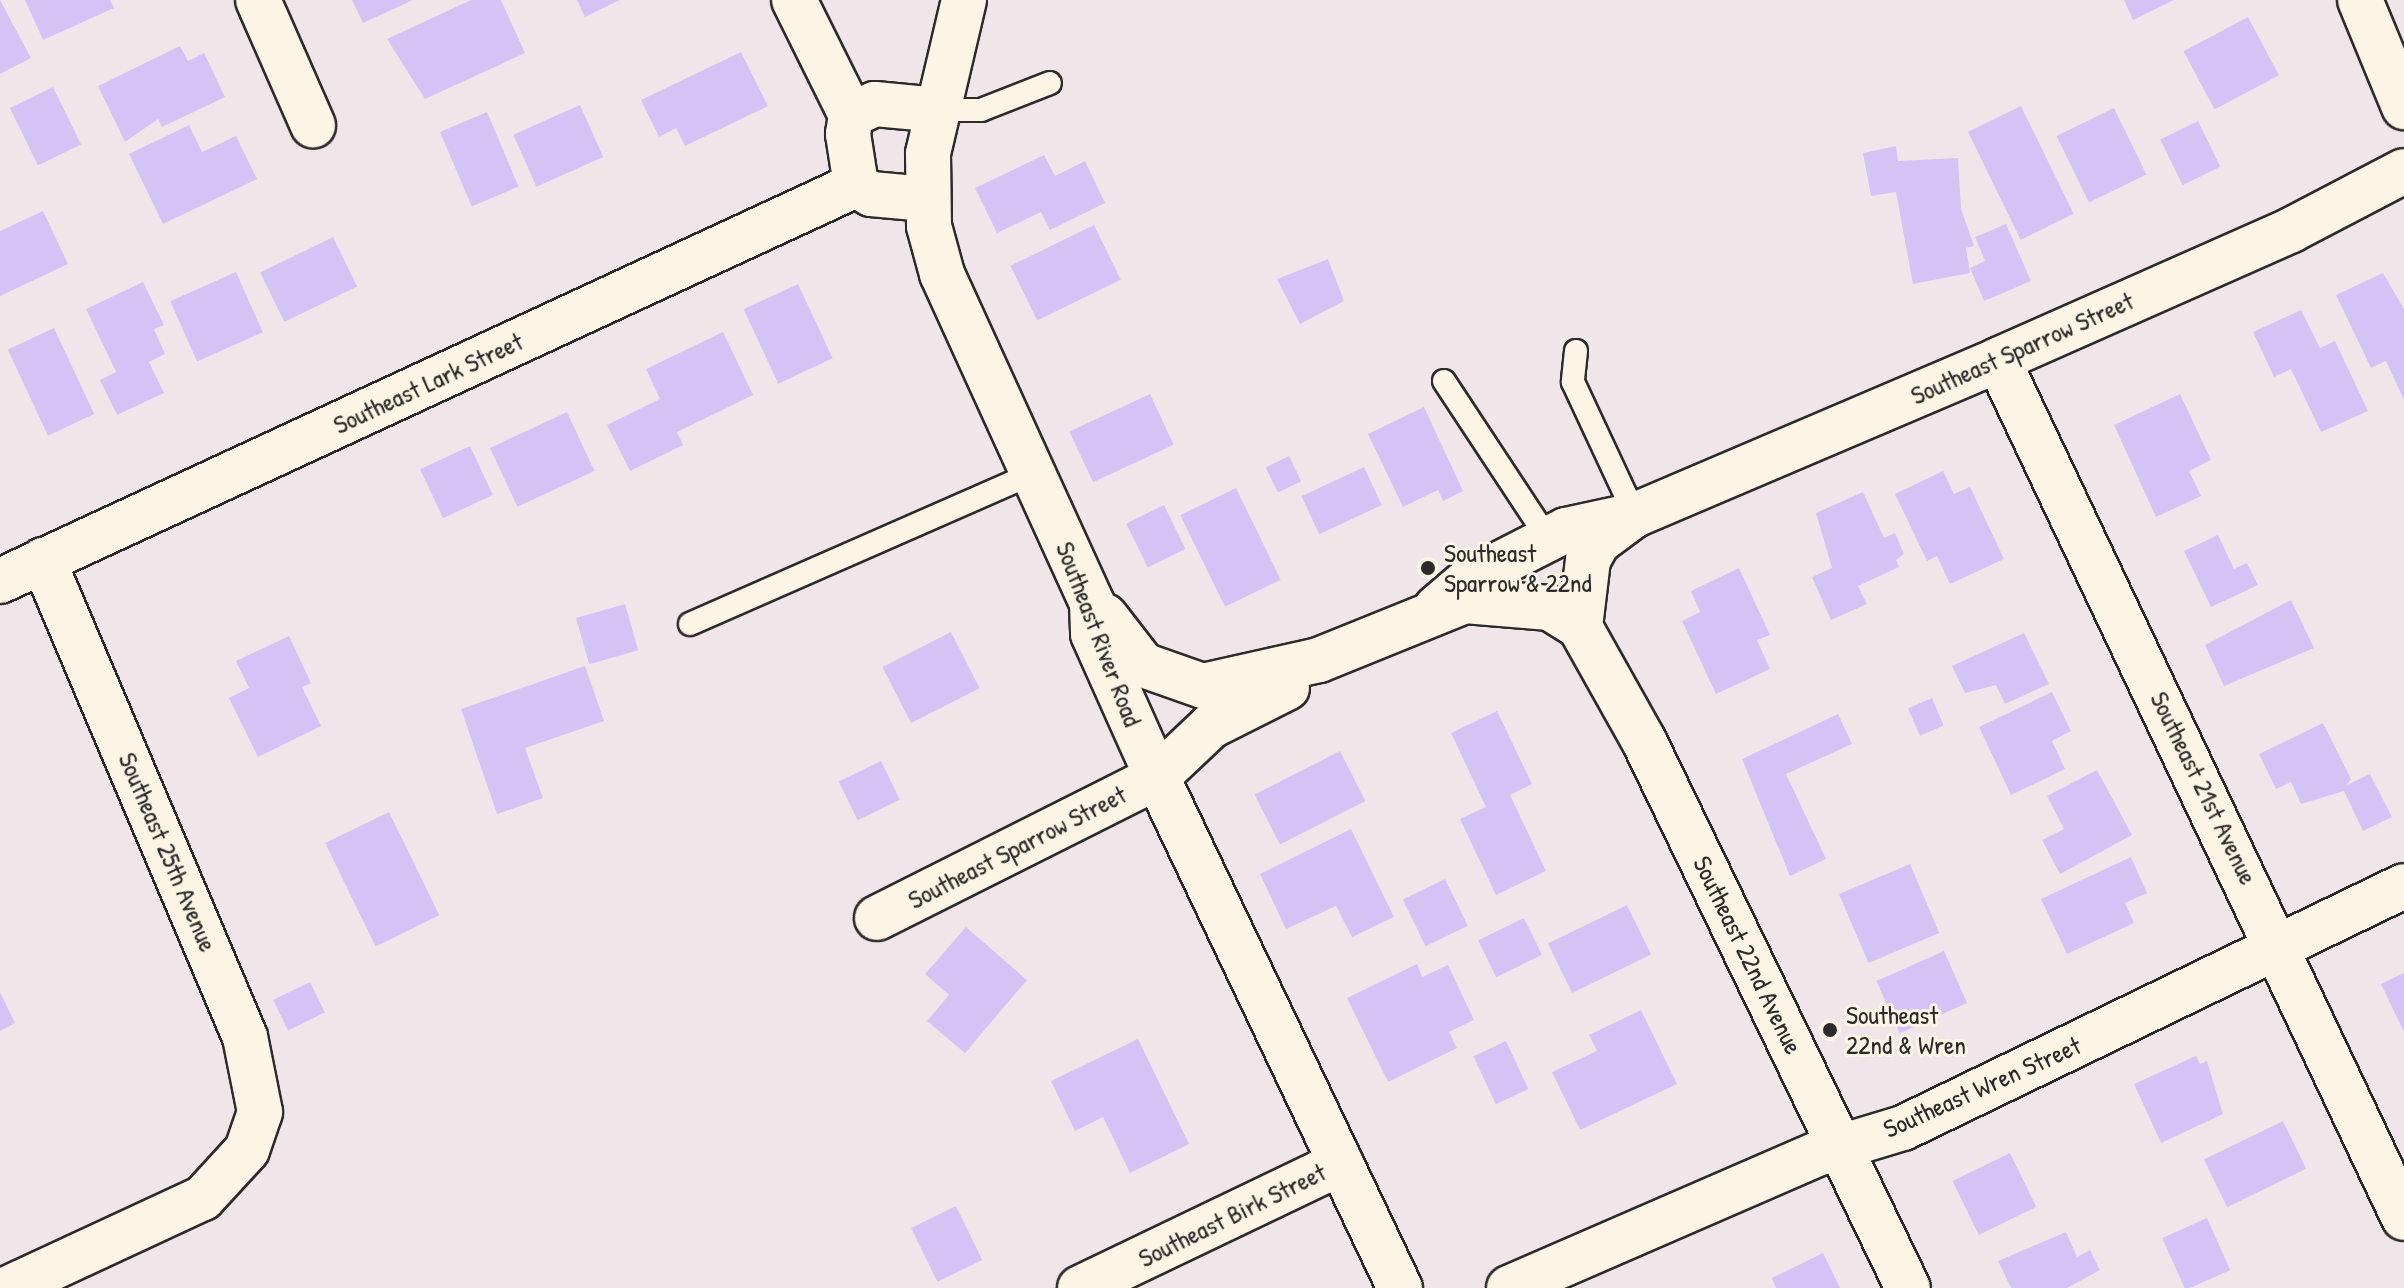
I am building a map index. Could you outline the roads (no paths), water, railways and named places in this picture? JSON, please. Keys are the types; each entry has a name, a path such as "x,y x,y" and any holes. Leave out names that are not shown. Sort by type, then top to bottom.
{"street":[{"path":"258,0 313,125"},
{"path":"794,0 851,115 856,185 871,194 926,199"},
{"name":"Southeast River Road","path":"964,0 938,110 926,199 942,274 1092,603 1093,634 1157,777 1400,1288"},
{"path":"2360,0 2404,107"},
{"path":"851,115 875,104 938,110"},
{"name":"Southeast Sparrow Street","path":"1092,603 1143,665 1186,684 1224,685 1319,660 1436,608 1470,579 1548,539 1635,515 1998,360 2291,230 2404,171"},
{"name":"Southeast Lark Street","path":"0,581 856,185"},
{"name":"Southeast 21st Avenue","path":"1998,360 2281,947 2404,1218"},
{"name":"Southeast Sparrow Street","path":"1436,608 1523,602 1580,627 1588,560 1598,542 1635,515"},
{"name":"Southeast 25th Avenue","path":"9,1288 203,1198 247,1150 260,1094 245,1037 43,560"},
{"name":"Southeast 22nd Avenue","path":"1580,627 1840,1145 1908,1288"},
{"name":"Southeast Sparrow Street","path":"877,918 1157,777 1203,732 1287,689 1319,660"},
{"name":"Southeast Wren Street","path":"1509,1288 1840,1145 1903,1128 2404,886"},
{"name":"Southeast Birk Street","path":"1080,1288 1341,1163"}],"lane":[{"path":"938,110 981,110 1050,83"},
{"path":"1576,351 1573,382 1635,515"},
{"path":"1444,381 1548,539"},
{"path":"690,624 1032,474"}],"place":[{"name":"Southeast Sparrow & 22nd","path":"1428,568"},
{"name":"Southeast 22nd & Wren","path":"1830,1030"}]}
